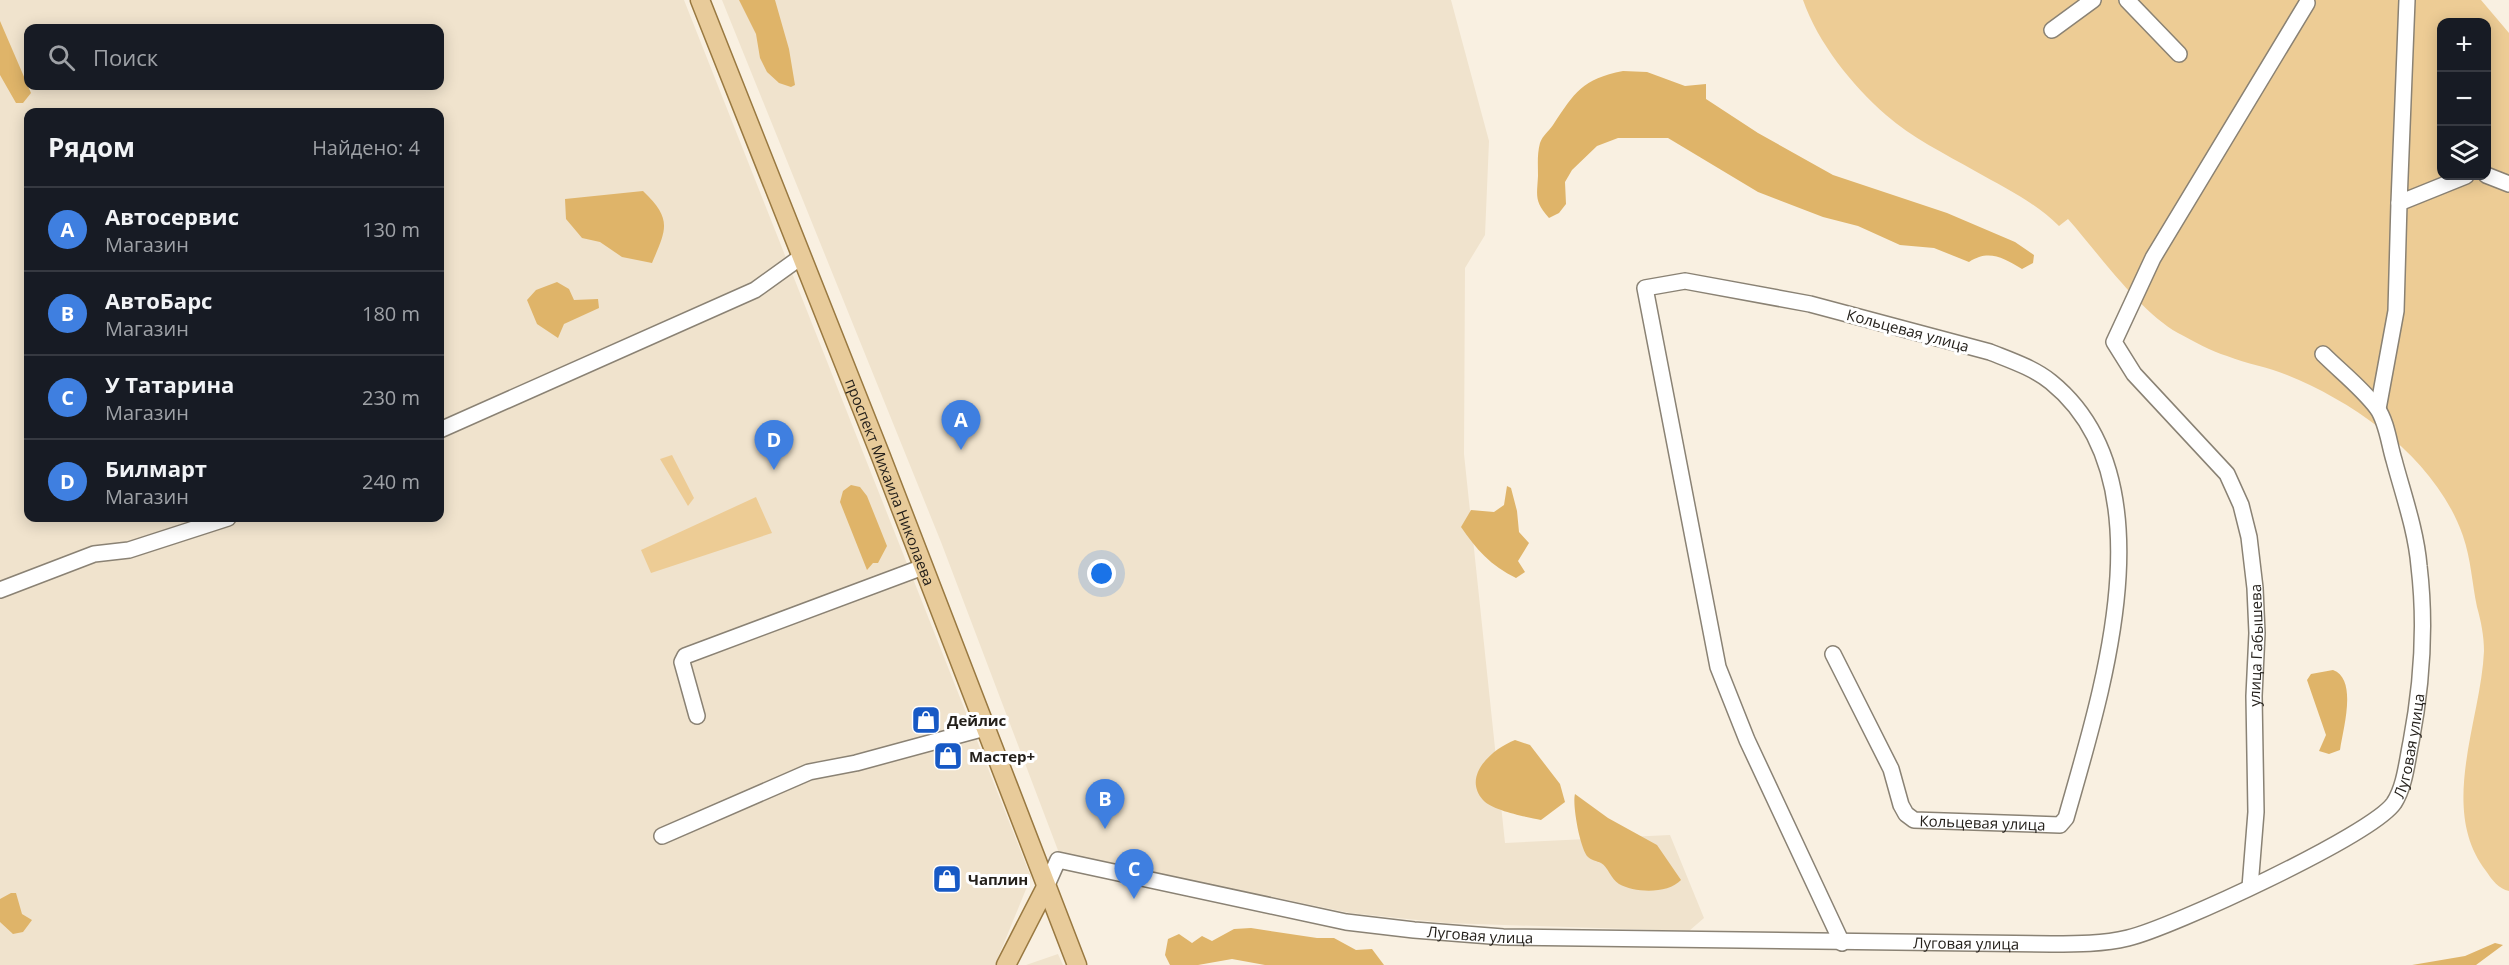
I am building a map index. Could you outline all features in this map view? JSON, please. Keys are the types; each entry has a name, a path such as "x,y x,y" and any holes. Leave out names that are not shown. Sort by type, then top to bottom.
{"main road":[{"name":"проспект Михаила Николаева","path":"700,0 1077,965"},
{"path":"1006,965 1046,887"}],"street":[{"path":"2052,30 2093,0"},
{"path":"2127,0 2179,54"},
{"path":"2378,409 2396,311 2407,0"},
{"name":"улица Габышева","path":"2250,887 2256,812 2254,696 2257,633 2248,537 2241,505 2227,474 2134,374 2114,342 2148,268 2307,3"},
{"path":"2491,177 2509,184"},
{"path":"2399,203 2456,180"},
{"path":"444,428 755,290 801,257"},
{"name":"Кольцевая улица","path":"1833,654 1891,769 1906,814 1914,820 2060,825 2066,818 2097,707 2113,624 2118,558 2117,505 2108,469 2095,435 2075,405 2050,381 2016,362 1990,352 1809,304 1685,281 1645,288 1718,667 1747,740 1842,943"},
{"name":"Луговая улица","path":"1046,887 1058,860 1346,922 1503,937 1842,943 2091,943 2128,938 2166,926 2250,887 2347,836 2387,811 2395,802 2405,772 2417,709 2423,622 2419,564 2407,506 2378,409 2323,354"},
{"path":"0,590 94,554 129,550 216,522"},
{"path":"697,717 682,662 685,656 923,567"},
{"path":"662,836 809,772 856,763 985,728"}],"shaded area":[{"path":"0,0 684,0 1031,877 995,965 0,965"},
{"path":"722,0 1451,0 1489,141 1485,235 1465,268 1464,454 1505,843 1670,835 1704,918 1689,931 1446,923 1350,913 1059,853 941,542"},
{"path":"739,0 775,0 789,49 795,85 791,87 779,83 767,72 760,58 756,34"},
{"path":"1803,0 2481,0 2509,33 2509,891 2493,881 2486,871 2472,847 2465,820 2463,793 2466,764 2484,651 2466,545 2451,509 2435,483 2392,438 2341,402 2287,375 2202,346 2163,323 2134,296 2068,219 2059,226 2030,203 1906,131 1886,115 1849,77 1818,32"},
{"path":"0,21 24,77 24,90 30,90 31,93 23,103 16,103 0,75"},
{"path":"1623,71 1647,72 1685,86 1706,84 1706,99 1758,133 1833,175 1947,213 2015,242 2034,255 2033,263 2022,269 1990,256 1976,258 1969,262 1934,248 1900,245 1858,226 1823,217 1758,192 1668,138 1618,138 1597,146 1572,170 1565,182 1566,204 1559,213 1549,218 1541,207 1537,194 1538,155 1541,140 1581,89 1598,78"},
{"path":"643,191 659,209 664,224 661,241 652,263 622,257 600,242 582,238 566,219 565,199"},
{"path":"557,282 569,289 574,300 598,299 599,308 564,324 558,338 537,324 527,300 536,290"},
{"path":"672,455 694,498 688,506 660,459"},
{"path":"851,485 860,487 867,496 887,546 878,563 873,563 867,570 840,502 843,491"},
{"path":"1507,486 1511,488 1517,511 1519,532 1529,543 1518,561 1525,572 1516,578 1485,556 1461,527 1471,510 1494,512 1504,505"},
{"path":"756,497 772,533 651,573 641,550"},
{"path":"2333,670 2341,675 2345,683 2347,706 2340,750 2329,754 2319,751 2326,735 2307,680 2311,674"},
{"path":"1515,740 1530,745 1560,784 1565,802 1541,820 1494,807 1483,800 1477,791 1478,772 1483,764 1498,749"},
{"path":"1575,794 1608,818 1657,845 1681,880 1668,888 1651,891 1626,887 1616,882 1601,863 1589,858 1585,852 1577,826"},
{"path":"16,893 22,914 32,920 23,932 13,934 0,922 0,899"},
{"path":"1251,928 1317,938 1334,938 1356,950 1372,949 1384,965 1265,965 1232,959 1198,965 1170,965 1165,955 1168,939 1179,934 1192,943 1202,936 1212,941 1234,929"},
{"path":"2495,943 2503,945 2476,965 2412,965 2465,956"},
{"path":"1058,954 1063,965 1026,965"}],"place":[{"name":"Автосервис","path":"961,450"},
{"name":"Билмарт","path":"774,470"},
{"name":"Дейлис","path":"926,720"},
{"name":"Мастер+","path":"948,756"},
{"name":"АвтоБарс","path":"1105,829"},
{"name":"Чаплин","path":"947,879"},
{"name":"У Татарина","path":"1134,899"}]}
